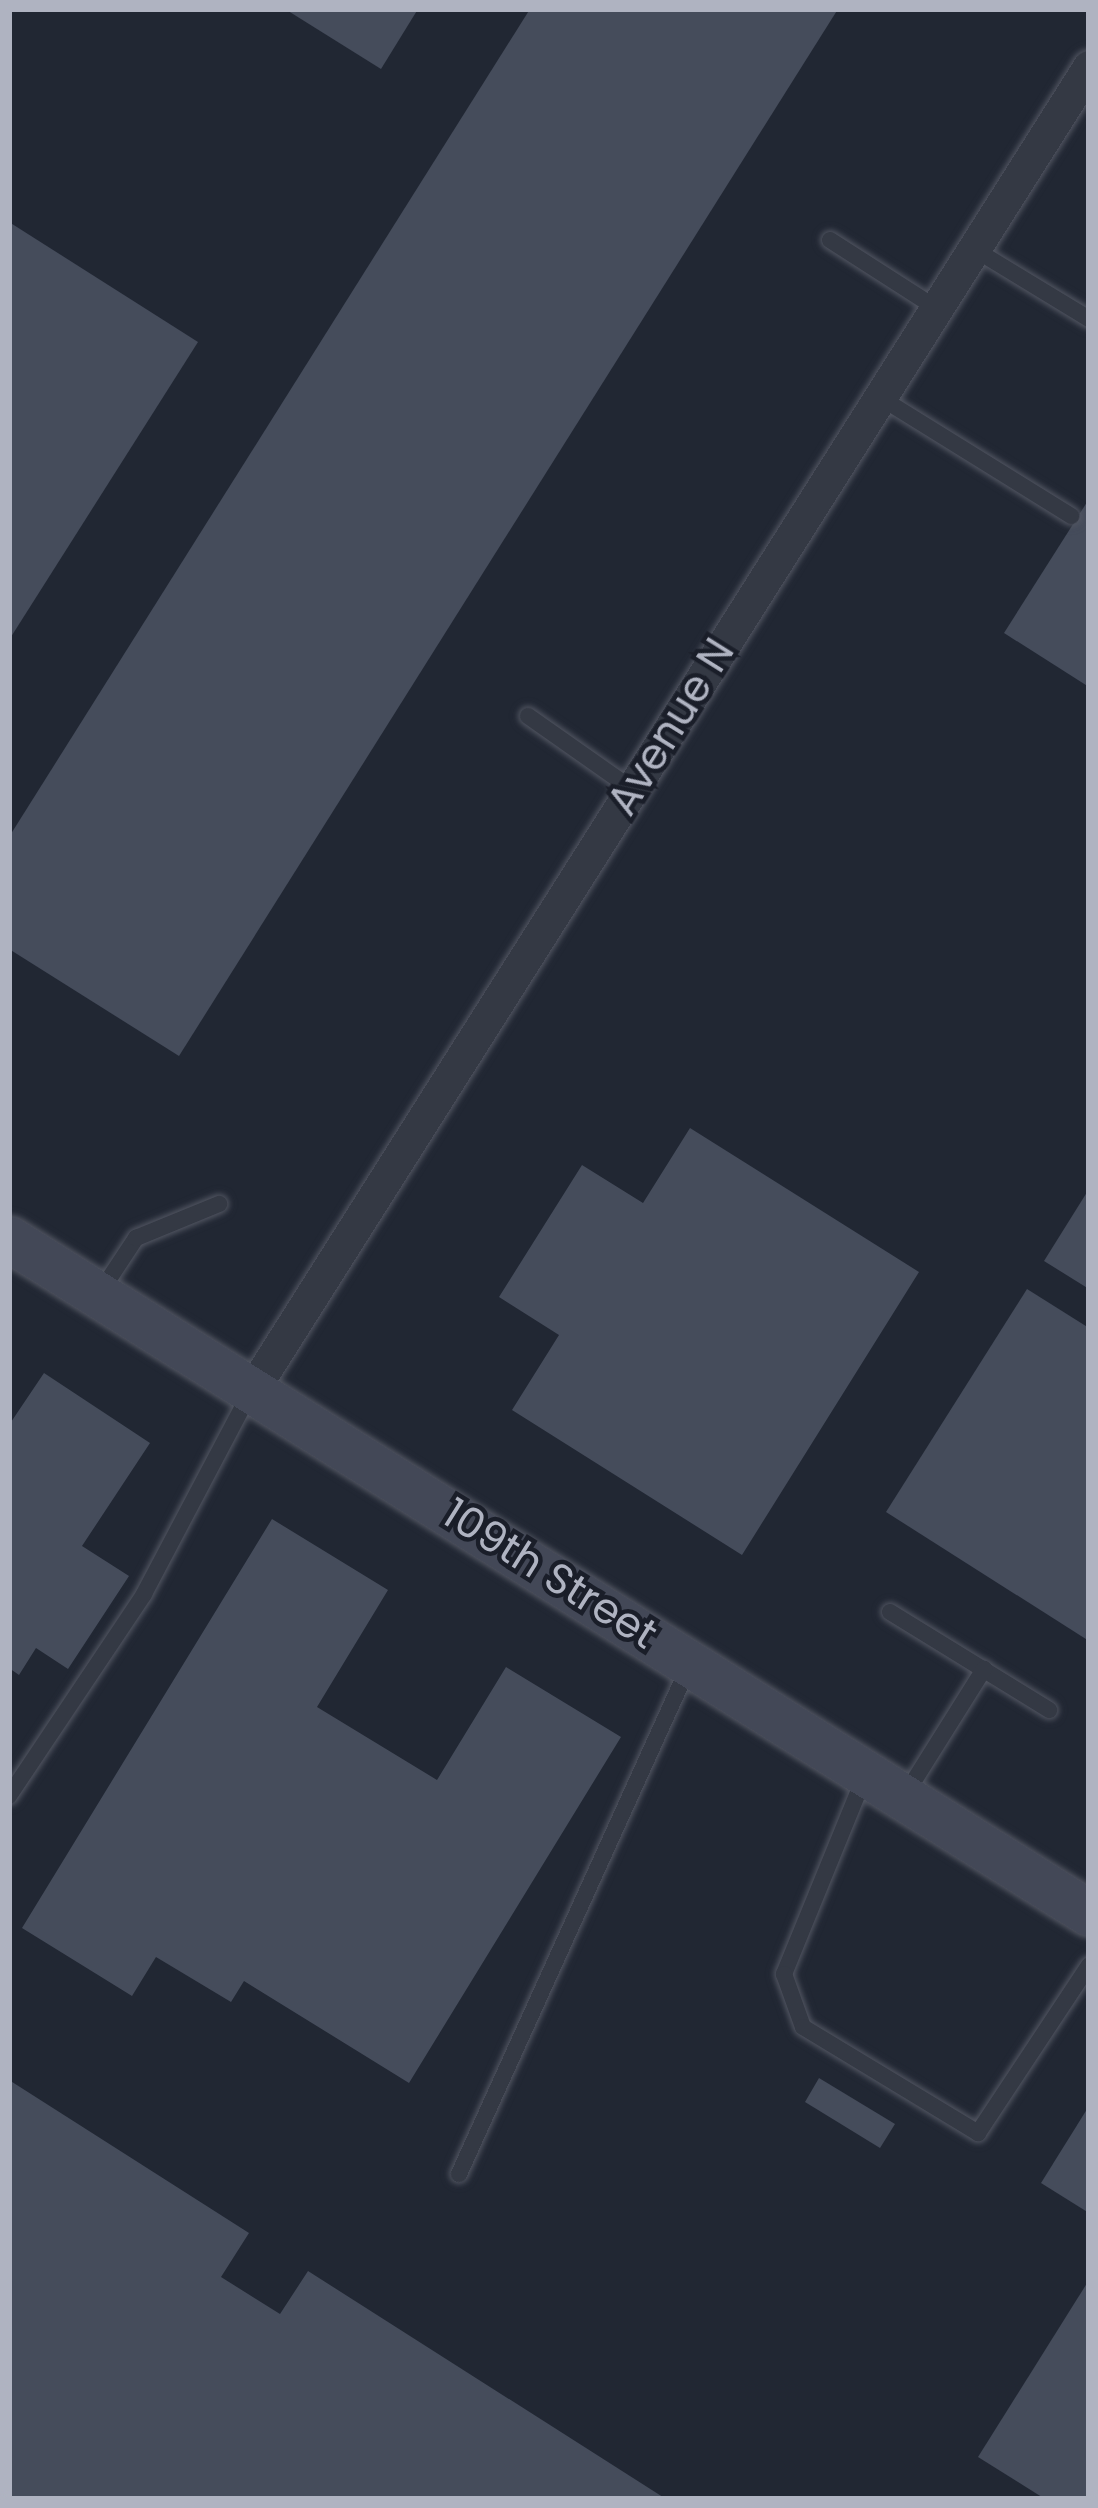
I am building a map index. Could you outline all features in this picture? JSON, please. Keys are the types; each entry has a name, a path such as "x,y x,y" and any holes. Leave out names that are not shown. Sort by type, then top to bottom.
{"street":[{"name":"Avenue N","path":"254,1388 1089,67"},
{"name":"109th Street","path":"9,1239 1089,1913"}],"lane":[{"path":"830,240 936,308"},
{"path":"974,250 1089,319"},
{"path":"880,398 1072,516"},
{"path":"528,716 632,789"},
{"path":"100,1292 136,1238 219,1204"},
{"path":"9,1796 144,1594 254,1388"},
{"path":"890,1612 1049,1710"},
{"path":"459,2174 691,1663"},
{"path":"984,1670 886,1784 784,1974 803,2026 978,2133 1089,1965"}],"building":[{"path":"285,9 418,9 381,69"},
{"path":"530,9 838,9 179,1056 9,949 9,837"},
{"path":"9,222 198,342 9,640"},
{"path":"1089,499 1089,687 1004,633"},
{"path":"690,1128 919,1272 742,1555 512,1410 559,1335 499,1297 582,1165 643,1203"},
{"path":"1089,1189 1089,1289 1044,1261"},
{"path":"1027,1289 1089,1328 1089,1641 886,1512"},
{"path":"44,1373 150,1443 82,1546 129,1576 68,1669 36,1648 19,1675 9,1668 9,1425"},
{"path":"272,1519 388,1590 317,1707 437,1780 506,1667 621,1737 409,2083 244,1981 231,2002 156,1957 132,1996 22,1928"},
{"path":"819,2078 895,2124 880,2148 805,2102"},
{"path":"9,2080 249,2233 221,2277 280,2314 308,2271 666,2499 9,2499"},
{"path":"1089,2106 1089,2213 1041,2183"},
{"path":"1089,2280 1089,2499 1045,2499 978,2457"}]}
